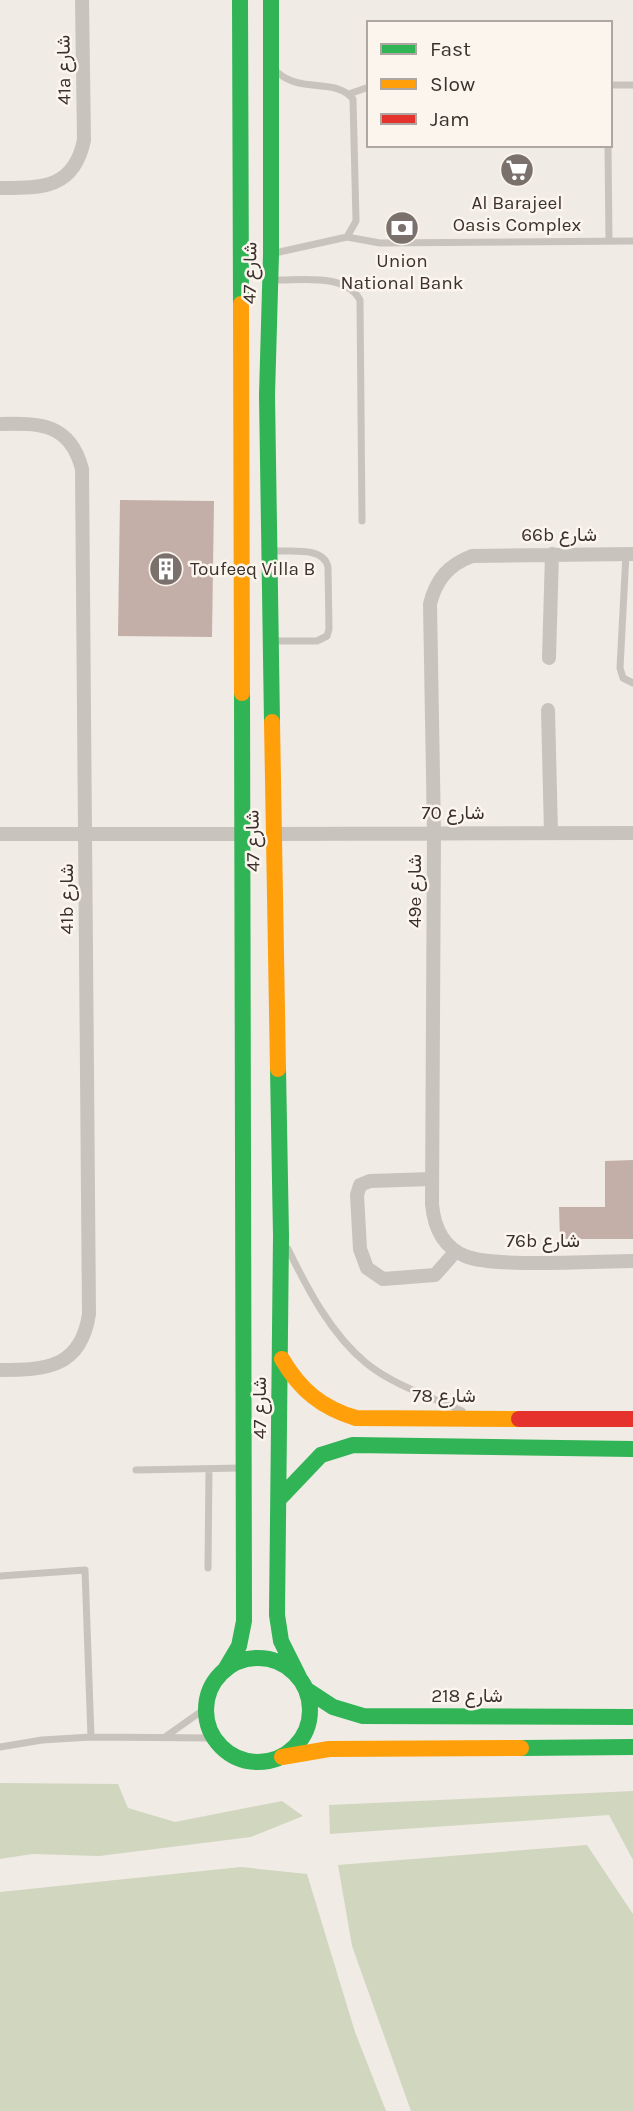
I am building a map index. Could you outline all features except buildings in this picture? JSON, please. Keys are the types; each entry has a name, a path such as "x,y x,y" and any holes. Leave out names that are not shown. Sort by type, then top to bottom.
{"street":[{"name":"41a شارع","path":"0,188 36,188 63,178 78,161 84,140 82,0"},
{"name":"شارع 47","path":"226,1668 239,1646 244,1621 240,0"},
{"name":"شارع 47","path":"271,0 271,280 267,395 281,1236 279,1628 285,1653 303,1684"},
{"path":"242,221 255,247 271,254"},
{"path":"242,348 251,347 259,353 267,395"},
{"name":"41b شارع","path":"0,424 34,423 56,430 74,447 82,469 87,1326 76,1349 55,1365 43,1369 0,1370"},
{"name":"66b شارع","path":"485,554 630,554"},
{"name":"49e شارع","path":"456,1251 436,1226 432,1179 434,832 430,604 433,591 448,569 472,556 485,554"},
{"path":"549,658 552,554"},
{"path":"548,710 551,833"},
{"name":"شارع 70","path":"274,834 633,833"},
{"path":"0,834 242,834"},
{"path":"432,1179 370,1181 360,1185 357,1195 361,1256 371,1273 383,1279 435,1275 456,1251"},
{"name":"76b شارع","path":"456,1251 485,1261 633,1261"},
{"name":"شارع 78","path":"281,1358 292,1378 313,1401 332,1412 356,1418 633,1419"},
{"path":"281,1497 320,1455 353,1445 633,1448"},
{"path":"282,1757 304,1736 309,1721 303,1684 281,1662 270,1659 247,1659 226,1668 212,1686 206,1708 214,1738 230,1754 251,1762 282,1757 329,1749 633,1747"},
{"name":"شارع 218","path":"303,1684 333,1707 363,1716 633,1717"}],"lane":[{"path":"271,64 292,83 335,88 348,94 356,107 356,220 347,237"},
{"path":"612,85 633,85"},
{"path":"348,94 367,88"},
{"path":"608,147 609,241"},
{"path":"271,254 347,237 380,243 633,241"},
{"path":"271,280 342,283 356,293 360,300 362,521"},
{"path":"269,551 316,553 326,559 329,629 321,640 271,642"},
{"path":"630,554 620,668 623,678 633,683"},
{"path":"281,1236 319,1307 334,1328 367,1363 391,1379 476,1417"},
{"path":"136,1469 244,1468"},
{"path":"208,1569 209,1469"},
{"path":"0,1576 85,1570 90,1737"},
{"path":"164,1738 206,1708"},
{"path":"0,1747 42,1740 90,1737 214,1738"}],"green space":[{"path":"0,1783 118,1784 128,1808 175,1822 282,1801 303,1816 251,1837 99,1856 32,1854 0,1859"},
{"path":"633,1791 633,1860 609,1815 330,1834 329,1805"},
{"path":"587,1845 633,1914 633,2111 411,2111 352,1946 338,1865"},
{"path":"241,1867 307,1874 355,2032 386,2111 0,2111 0,1892"}],"traffic: fast":[{"path":"240,0 241,304"},
{"path":"271,0 271,254 267,395 272,722"},
{"path":"226,1668 239,1646 244,1621 242,693"},
{"path":"278,1069 281,1236 277,1615 281,1641 299,1677"},
{"path":"281,1497 321,1455 353,1445 633,1449"},
{"path":"258,1658 278,1662 295,1673 306,1690 310,1710 306,1730 295,1747 278,1758 258,1762 238,1758 221,1747 210,1730 206,1710 210,1690 221,1673 238,1662 258,1658"},
{"path":"307,1690 333,1707 363,1716 633,1717"},
{"path":"521,1748 633,1747"}],"traffic: slow":[{"path":"241,304 242,693"},
{"path":"272,722 278,1069"},
{"path":"282,1359 304,1389 322,1403 356,1418 519,1419"},
{"path":"282,1757 329,1749 521,1748"}],"traffic: jam":[{"path":"519,1419 633,1419"}],"place":[{"name":"Al Barajeel Oasis Complex","path":"517,170"},
{"name":"Union National Bank","path":"402,228"},
{"name":"Toufeeq Villa B","path":"166,569"}]}
